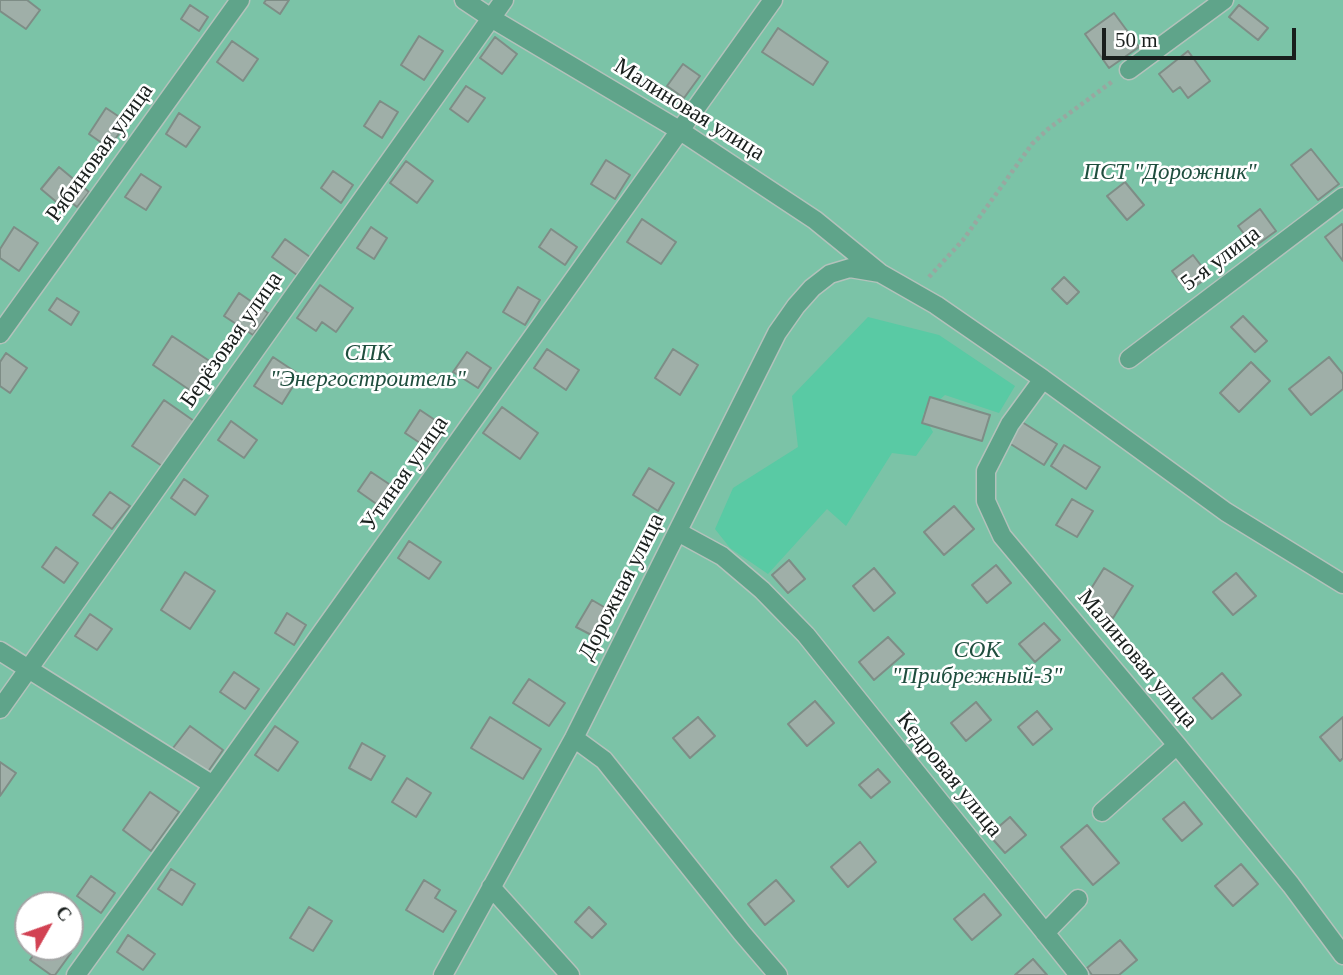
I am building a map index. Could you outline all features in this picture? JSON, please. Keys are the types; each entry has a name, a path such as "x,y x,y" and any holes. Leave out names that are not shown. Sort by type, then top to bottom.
{"street":[{"name":"Рябиновая улица","path":"0,334 240,0"},
{"name":"Малиновая улица","path":"464,0 679,130 815,220 880,273 936,305 1226,512 1343,584"},
{"name":"Берёзовая улица","path":"0,709 504,0"},
{"name":"Утиная улица","path":"76,975 773,0"},
{"path":"1129,70 1224,0"},
{"name":"5-я улица","path":"1129,359 1343,197"},
{"name":"Дорожная улица","path":"443,975 574,738 778,333 811,288 831,274 850,268 880,273"},
{"name":"Малиновая улица","path":"1043,379 1010,424 986,471 986,501 1002,536 1291,884 1343,955"},
{"name":"Кедровая улица","path":"677,532 722,556 762,590 806,635 1079,975"},
{"path":"0,651 213,785"},
{"path":"574,738 604,760 778,975"},
{"path":"1102,812 1177,745"},
{"path":"491,887 570,975"},
{"path":"1045,933 1079,899"}],"path":[{"path":"914,293 963,240 1032,144 1048,128 1129,70"}],"green space":[{"path":"0,0 1343,0 1343,975 0,975"},
{"path":"868,317 939,335 1015,386 999,413 945,395 923,414 933,432 916,456 892,453 846,526 827,509 768,574 730,548 715,529 733,488 798,447 792,396"}],"building":[{"path":"0,0 27,0 40,10 26,29 0,11"},
{"path":"266,0 289,0 280,14 264,3"},
{"path":"190,5 208,17 199,31 181,19"},
{"path":"1239,5 1268,28 1258,40 1229,17"},
{"path":"1114,13 1139,47 1109,68 1085,34"},
{"path":"778,28 828,62 813,85 762,52"},
{"path":"419,36 443,51 424,80 401,65"},
{"path":"495,37 517,54 502,74 480,58"},
{"path":"232,41 258,59 243,81 217,62"},
{"path":"1188,51 1210,81 1188,98 1180,87 1173,92 1159,74"},
{"path":"683,64 700,76 684,98 667,86"},
{"path":"466,86 485,98 468,122 450,109"},
{"path":"380,101 398,112 382,138 364,126"},
{"path":"106,108 127,122 109,148 89,134"},
{"path":"179,113 200,127 186,147 166,134"},
{"path":"1311,149 1339,184 1318,200 1291,165"},
{"path":"606,160 630,175 615,199 591,184"},
{"path":"406,161 433,181 417,203 390,183"},
{"path":"59,167 89,192 77,207 66,198 60,205 41,189"},
{"path":"333,171 353,185 341,203 321,188"},
{"path":"141,174 161,187 146,210 125,197"},
{"path":"1125,182 1144,205 1127,220 1107,196"},
{"path":"1260,209 1276,231 1254,247 1238,226"},
{"path":"642,219 676,242 661,264 627,242"},
{"path":"1342,224 1343,226 1343,261 1325,237"},
{"path":"14,227 38,243 19,271 0,258 0,249"},
{"path":"371,227 387,238 374,259 357,248"},
{"path":"551,229 577,247 565,265 539,247"},
{"path":"285,239 310,257 297,275 272,257"},
{"path":"1193,255 1209,276 1188,292 1172,271"},
{"path":"1064,277 1079,292 1067,304 1052,289"},
{"path":"320,285 353,308 336,332 322,322 316,331 297,318"},
{"path":"518,287 540,300 525,325 503,312"},
{"path":"239,293 268,313 253,335 224,316"},
{"path":"57,298 79,312 71,325 49,310"},
{"path":"1243,316 1267,341 1255,352 1231,327"},
{"path":"172,336 214,364 194,393 153,365"},
{"path":"547,349 579,370 566,390 534,368"},
{"path":"673,349 698,365 680,395 655,378"},
{"path":"467,352 491,368 478,388 453,372"},
{"path":"6,353 27,368 10,393 0,386 0,362"},
{"path":"273,357 300,375 282,404 254,386"},
{"path":"1329,357 1343,374 1343,389 1311,415 1289,389"},
{"path":"1251,362 1270,381 1239,412 1220,393"},
{"path":"930,397 990,415 982,441 922,423"},
{"path":"164,400 194,421 162,466 132,446"},
{"path":"502,407 538,433 520,459 483,433"},
{"path":"420,410 447,428 432,451 405,433"},
{"path":"231,421 257,440 244,458 218,440"},
{"path":"1022,422 1057,444 1044,465 1009,443"},
{"path":"1064,445 1100,467 1086,489 1051,466"},
{"path":"649,468 674,483 658,511 633,495"},
{"path":"371,472 398,490 385,510 358,491"},
{"path":"184,479 208,496 195,515 171,498"},
{"path":"110,492 130,506 112,529 93,515"},
{"path":"1072,499 1093,511 1077,537 1056,525"},
{"path":"954,506 974,529 944,555 924,532"},
{"path":"409,541 441,562 429,579 398,558"},
{"path":"56,547 78,563 64,583 42,567"},
{"path":"789,560 805,579 788,593 772,575"},
{"path":"996,565 1011,583 987,603 972,585"},
{"path":"874,568 895,593 874,611 853,586"},
{"path":"1104,568 1133,586 1113,618 1084,600"},
{"path":"185,572 215,591 190,629 161,610"},
{"path":"1236,573 1256,596 1233,615 1213,592"},
{"path":"592,600 616,614 601,640 576,627"},
{"path":"287,613 306,625 294,645 275,633"},
{"path":"90,614 112,629 97,650 75,636"},
{"path":"1044,623 1060,640 1035,662 1019,644"},
{"path":"888,637 904,654 874,680 859,662"},
{"path":"234,672 259,689 245,709 220,692"},
{"path":"1222,673 1241,695 1212,719 1193,698"},
{"path":"529,679 565,703 549,726 513,703"},
{"path":"815,701 834,723 807,746 788,724"},
{"path":"976,702 991,720 966,741 951,723"},
{"path":"1037,711 1052,729 1033,745 1018,727"},
{"path":"490,717 541,749 523,779 471,748"},
{"path":"698,717 715,736 690,758 673,738"},
{"path":"1343,717 1343,758 1340,761 1320,737"},
{"path":"190,726 223,750 207,773 173,748"},
{"path":"275,726 298,742 278,771 255,755"},
{"path":"362,743 385,756 371,780 349,768"},
{"path":"0,762 16,773 0,796"},
{"path":"878,769 890,782 871,798 859,785"},
{"path":"407,778 431,793 416,817 392,802"},
{"path":"150,792 179,812 151,851 123,830"},
{"path":"1184,802 1202,824 1182,841 1163,819"},
{"path":"1010,817 1026,835 1005,853 989,835"},
{"path":"1087,825 1119,863 1093,885 1061,847"},
{"path":"860,842 876,862 848,887 831,867"},
{"path":"1241,864 1258,884 1233,906 1215,886"},
{"path":"171,869 195,884 182,905 158,889"},
{"path":"91,876 115,893 101,913 84,901 84,891 80,891"},
{"path":"424,880 440,890 435,898 456,911 443,932 406,910"},
{"path":"776,880 794,901 765,925 748,904"},
{"path":"984,894 1001,915 972,940 954,919"},
{"path":"309,907 332,921 313,951 290,938"},
{"path":"589,907 606,924 592,938 575,922"},
{"path":"128,935 155,954 143,970 117,952"},
{"path":"1120,940 1137,960 1119,975 1092,975 1087,968"},
{"path":"1033,959 1047,975 1015,975"},
{"path":"31,961 65,961 55,975"}],"park label":[{"name":"ПСТ \"Дорожник\"","path":"1170,173"},
{"name":"СПК \"Энергостроитель\"","path":"368,367"},
{"name":"СОК \"Прибрежный-3\"","path":"977,664"}]}
